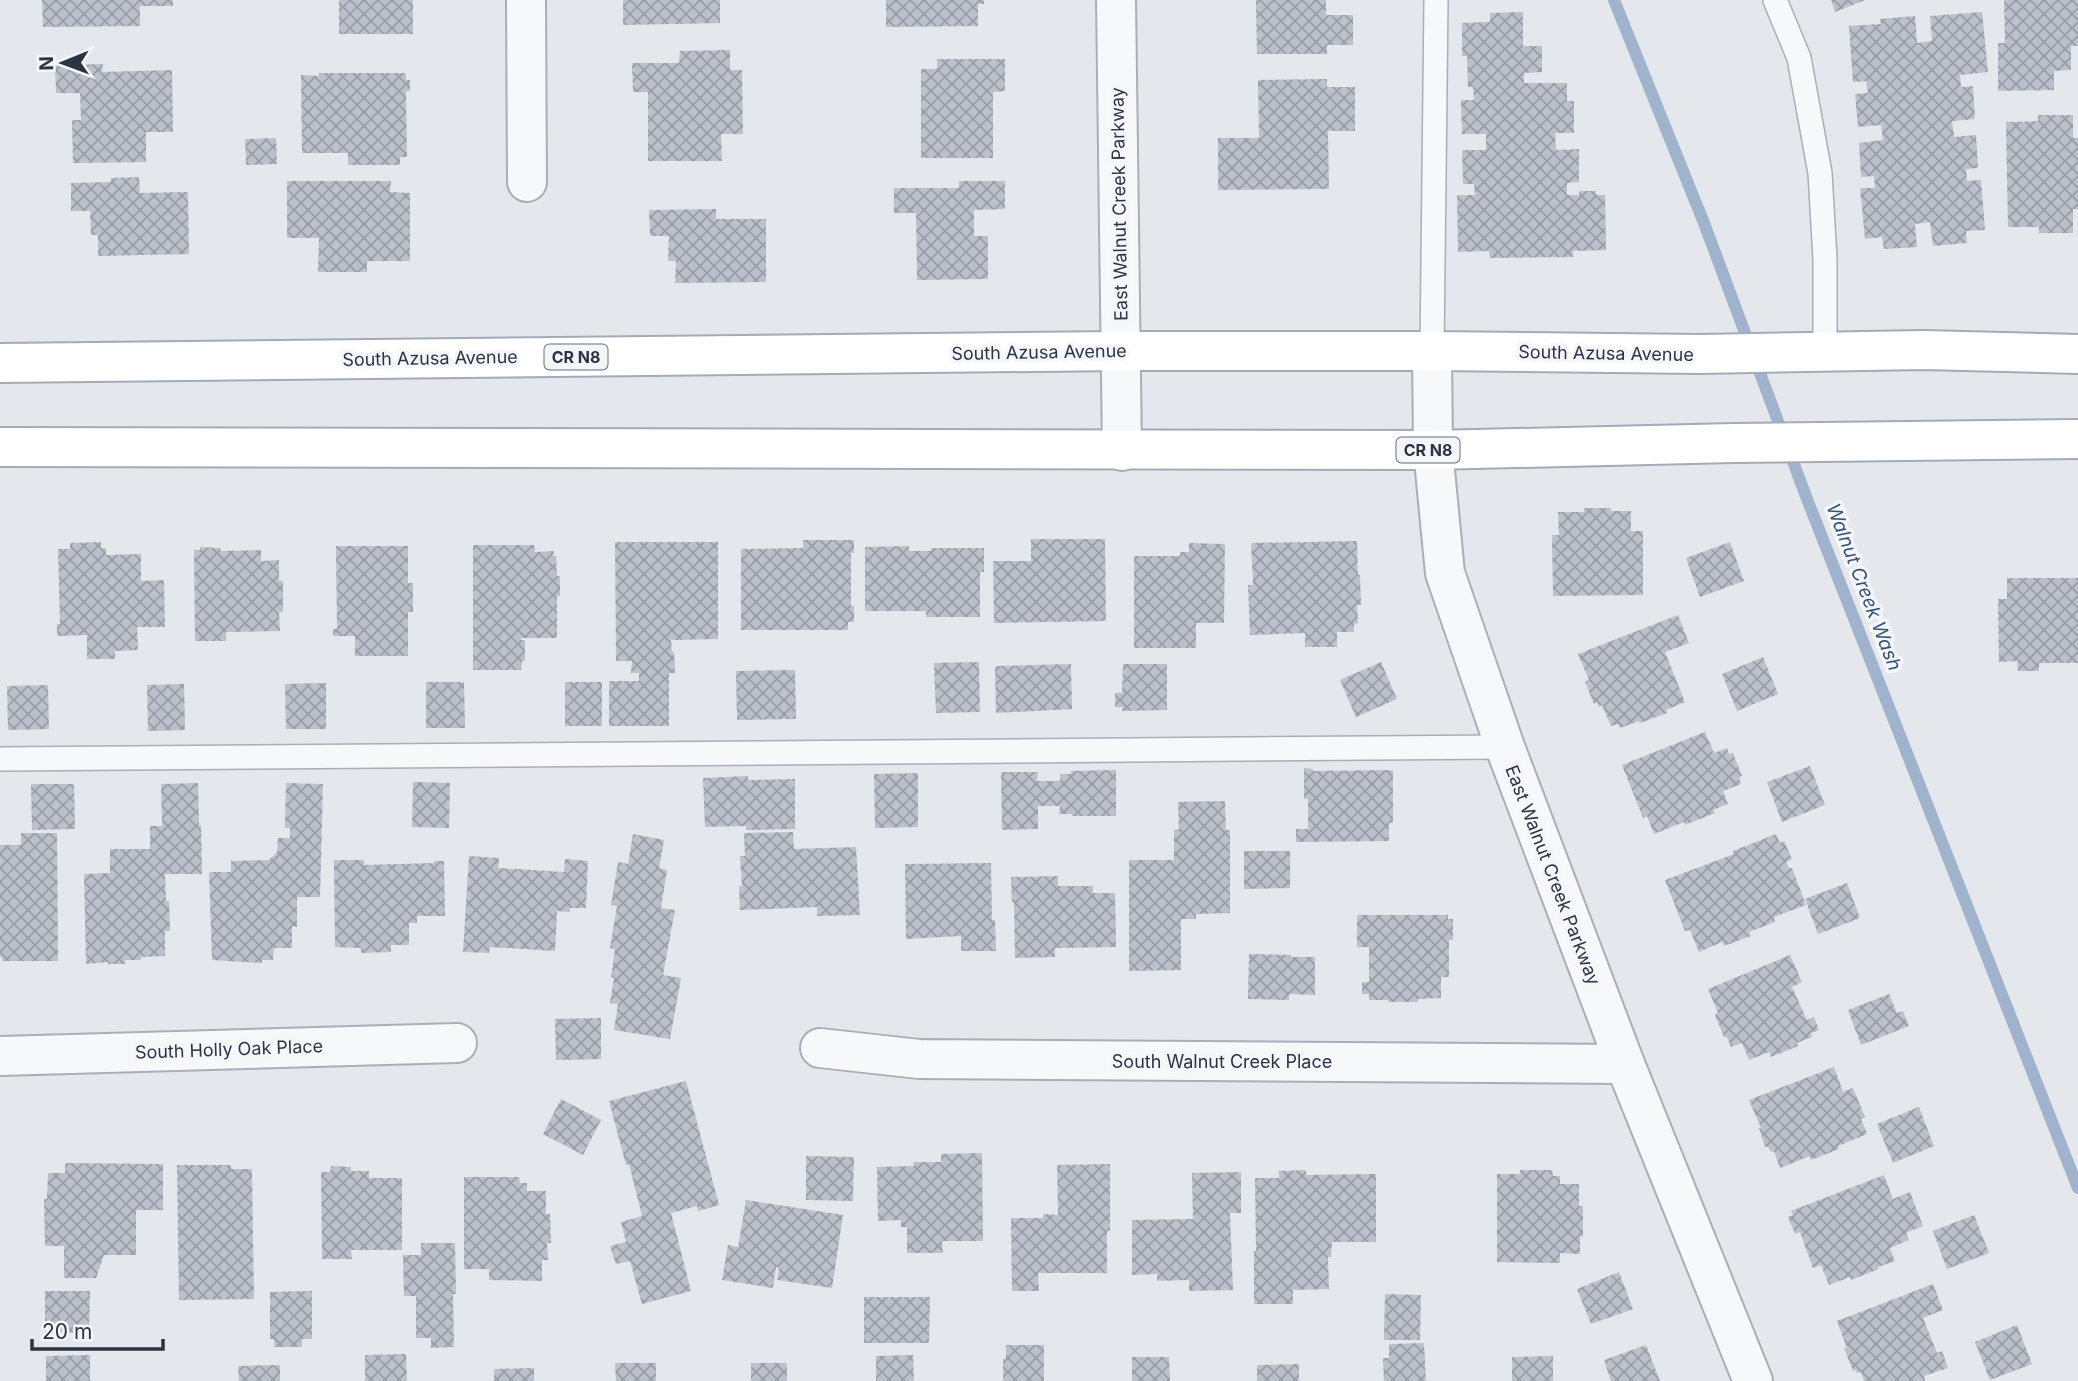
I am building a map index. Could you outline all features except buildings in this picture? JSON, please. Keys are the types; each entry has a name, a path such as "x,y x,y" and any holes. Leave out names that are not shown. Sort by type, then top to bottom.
{"main road":[{"name":"South Azusa Avenue","path":"0,363 1121,351 1700,354 1936,351 2078,354"},
{"name":"CR N8","path":"0,447 1433,450 2078,439"}],"street":[{"path":"526,0 527,181"},
{"name":"East Walnut Creek Parkway","path":"1116,0 1122,451"},
{"name":"East Walnut Creek Parkway","path":"1432,351 1433,450 1445,573 1504,747 1625,1064 1753,1381"},
{"name":"South Holly Oak Place","path":"0,1056 457,1043"},
{"name":"South Walnut Creek Place","path":"820,1048 919,1059 1625,1064"}],"lane":[{"path":"1432,351 1436,0"},
{"path":"1775,0 1799,58 1820,173 1825,260 1815,351"},
{"path":"0,759 1504,747"}],"waterway":[{"name":"Walnut Creek Wash","path":"1614,0 1704,223 1807,499 2078,1188"}]}
